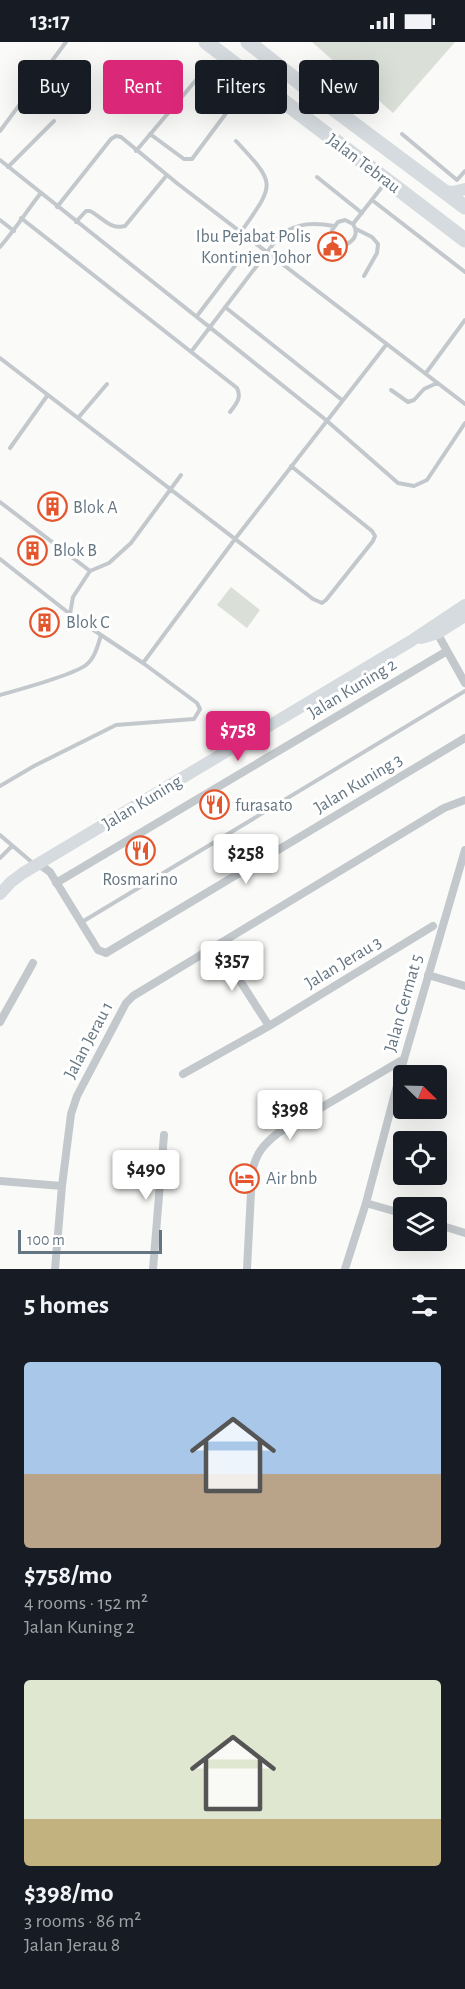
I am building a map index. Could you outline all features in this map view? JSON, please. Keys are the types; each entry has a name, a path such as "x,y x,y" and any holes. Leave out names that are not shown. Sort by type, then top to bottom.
{"highway":[{"name":"Jalan Tebrau","path":"206,42 465,240"},
{"name":"Jalan Tebrau","path":"248,42 465,207"}],"street":[{"path":"439,186 446,192 465,189"},
{"name":"Jalan Kuning","path":"435,629 465,605"},
{"name":"Jalan Kuning","path":"0,894 10,882 37,865 411,641 465,616"},
{"path":"435,629 465,683"},
{"name":"Jalan Kuning 2","path":"56,883 447,651"},
{"name":"Jalan Kuning 3","path":"50,857 50,872 56,883 98,950 106,953 465,738"},
{"name":"Jalan Jerau 1","path":"55,1269 71,1114 77,1096 126,1003 133,996 444,807 465,800"},
{"name":"Jalan Cermat 5","path":"345,1269 366,1203 404,1059 465,850"},
{"name":"Jalan Kuning 3","path":"37,865 50,872"},
{"name":"Jalan Jerau 3","path":"183,1074 269,1026 433,926"},
{"path":"217,945 269,1026"},
{"path":"0,1022 33,963"},
{"path":"428,975 465,986"},
{"path":"247,1269 252,1173 254,1160 263,1145 278,1133 404,1059"},
{"path":"153,1269 164,1135"},
{"path":"0,1181 62,1186"},
{"path":"366,1203 393,1211"},
{"path":"447,1227 465,1233"}],"lane":[{"path":"0,131 66,42"},
{"path":"136,151 150,134 197,79 205,80 230,100 230,108 192,159 184,159 150,134"},
{"path":"8,167 54,122"},
{"path":"402,134 457,180 465,171"},
{"path":"57,207 113,137 121,137 136,151 465,404"},
{"path":"236,141 260,167 266,178 265,197 241,232"},
{"path":"0,160 326,420 398,483 414,486 427,480 465,423"},
{"path":"76,222 86,211 90,211 117,228 125,226 167,175"},
{"path":"317,177 362,213"},
{"path":"339,243 347,244 352,241 355,236 354,226 387,180"},
{"path":"0,247 40,194"},
{"path":"372,200 465,272"},
{"path":"21,218 237,388 240,394 239,400 230,412"},
{"path":"0,220 14,231"},
{"path":"191,352 281,234 295,226 314,224 334,226 343,220 372,237 378,244 377,253 364,276"},
{"path":"334,226 334,238"},
{"path":"197,316 244,254"},
{"path":"225,307 342,400"},
{"path":"426,373 465,320"},
{"path":"143,663 235,539 386,345"},
{"path":"0,358 313,599 322,603 375,536 372,531 291,466"},
{"path":"391,390 408,402 424,389 438,383"},
{"path":"78,418 106,384"},
{"path":"10,448 47,396"},
{"path":"70,614 73,597 90,571 109,563 131,543 181,475"},
{"path":"0,502 90,571"},
{"path":"0,559 70,614 197,703 200,709 194,719 116,725 34,766 0,786"},
{"path":"0,695 60,676 86,665 95,653 101,635"},
{"path":"81,922 465,692"},
{"path":"0,835 37,865"},
{"path":"0,858 12,846"}],"shaded area":[{"path":"312,42 455,42 393,113 379,101 379,60 333,60"},
{"path":"231,587 260,610 247,628 217,605"}],"place":[{"name":"Ibu Pejabat Polis Kontinjen Johor","path":"332,246"},
{"name":"Blok A","path":"52,507"},
{"name":"Blok B","path":"32,550"},
{"name":"Blok C","path":"45,622"},
{"name":"furasato","path":"214,805"},
{"name":"Rosmarino","path":"140,850"},
{"name":"Air bnb","path":"245,1178"}]}
